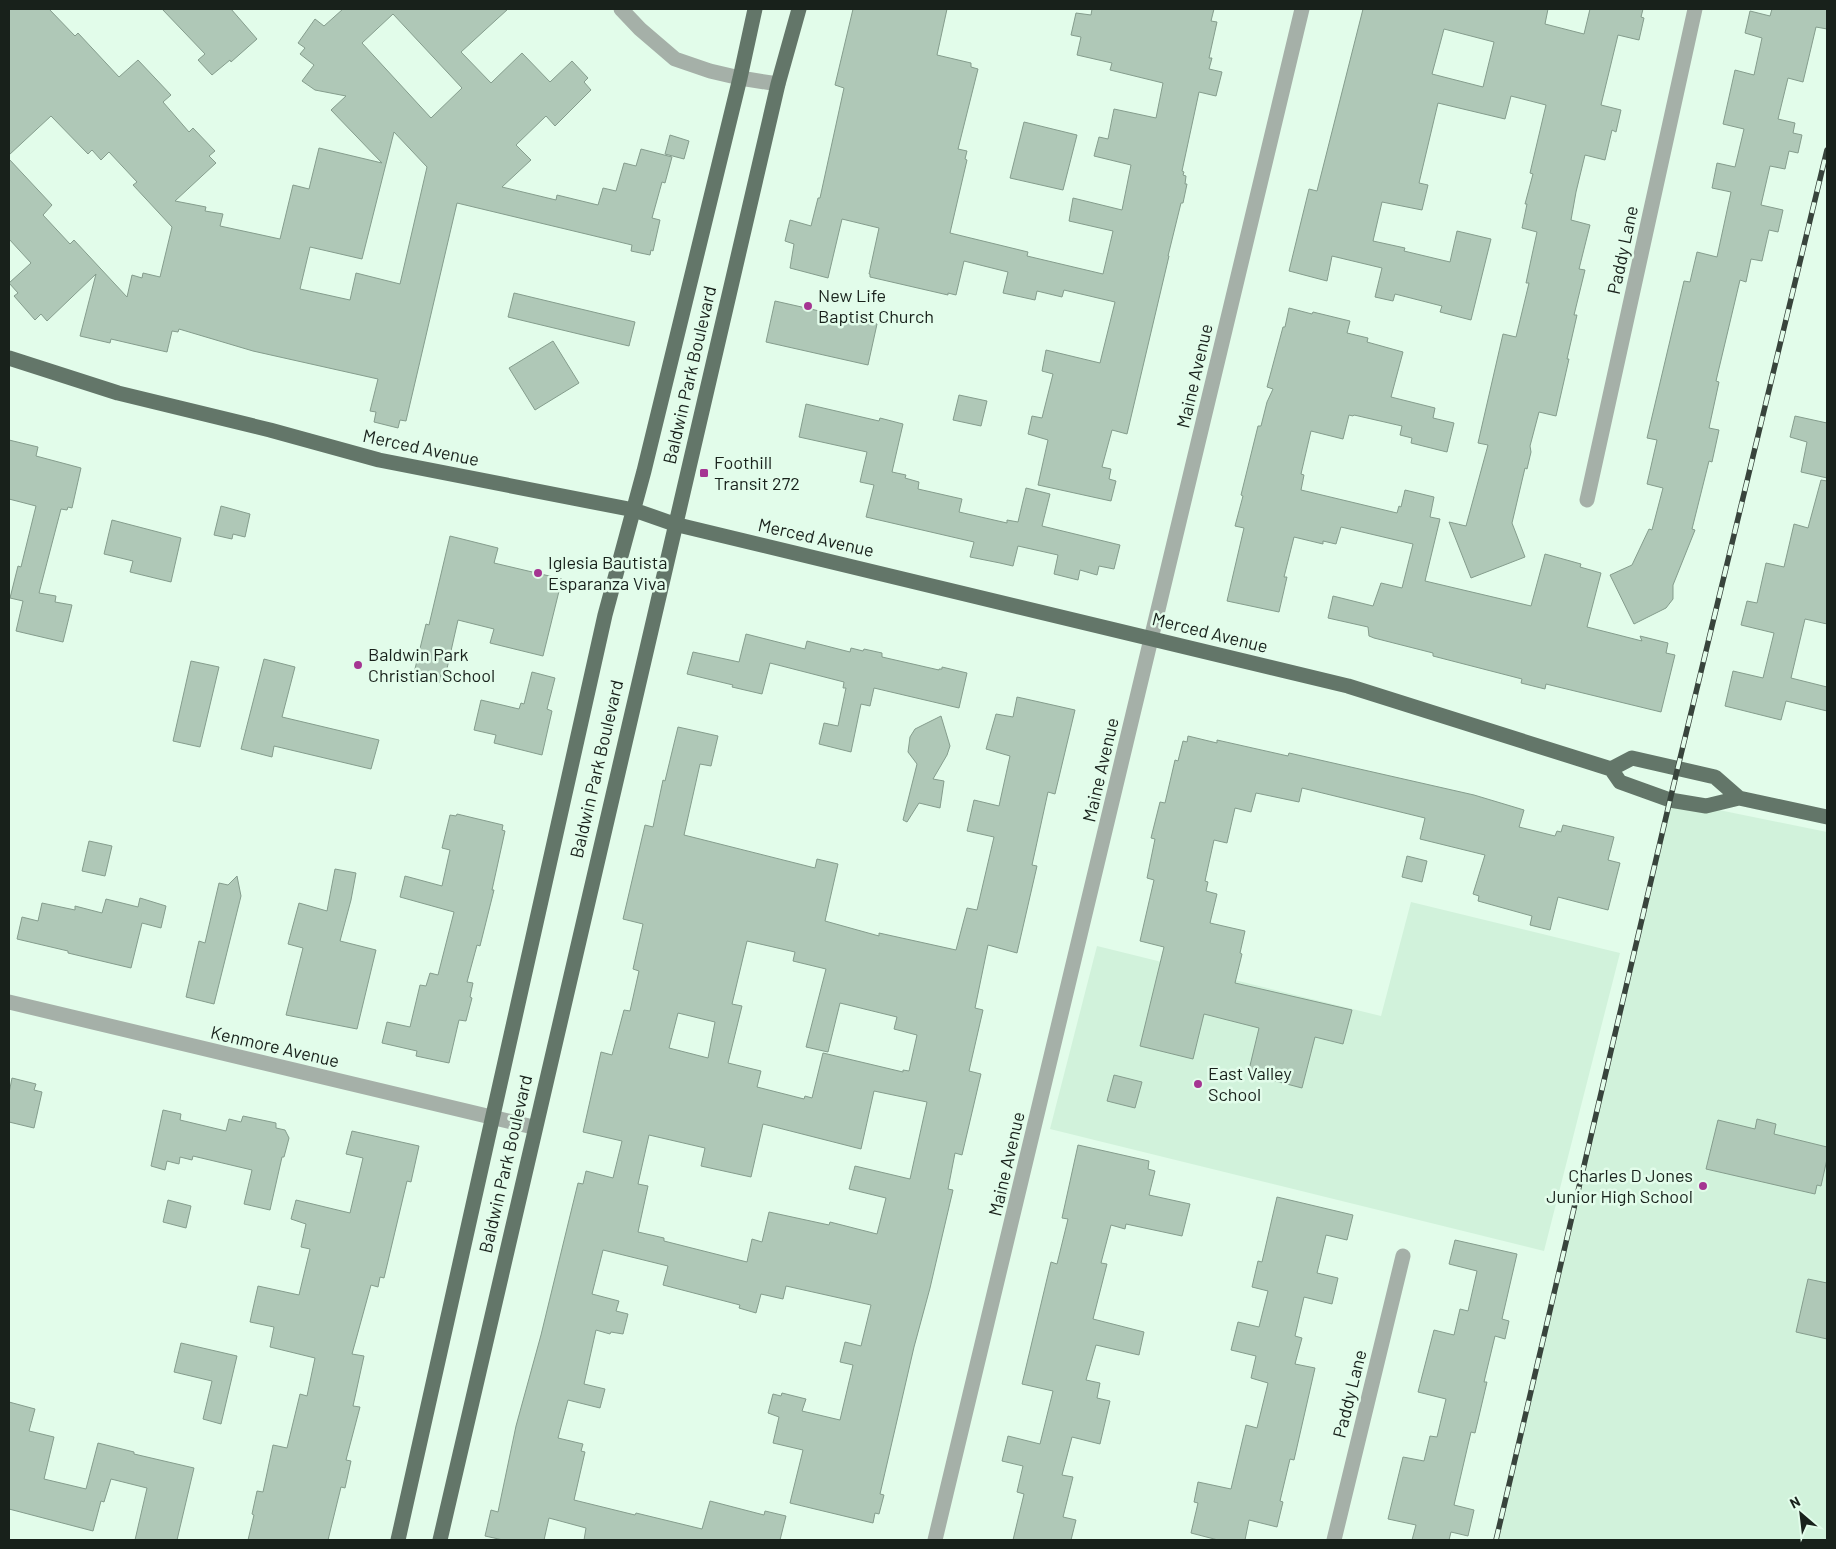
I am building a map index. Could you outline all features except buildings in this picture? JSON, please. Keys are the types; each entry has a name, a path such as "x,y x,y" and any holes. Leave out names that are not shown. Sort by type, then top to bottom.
{"main road":[{"name":"Baldwin Park Boulevard","path":"398,1540 605,615 634,510 740,78 755,9"},
{"name":"Baldwin Park Boulevard","path":"440,1540 533,1127 674,524 778,84 799,9"},
{"name":"Merced Avenue","path":"9,358 118,393 270,430 379,460 634,510 674,524 1348,686 1611,769 1620,782 1670,800 1706,806 1739,798 1827,817"},
{"name":"Merced Avenue","path":"1611,769 1632,758 1715,777 1739,798"}],"street":[{"path":"621,9 640,29 675,58 710,71 778,84"},
{"name":"Maine Avenue","path":"936,1540 1302,9"},
{"name":"Paddy Lane","path":"1587,500 1695,9"},
{"name":"Kenmore Avenue","path":"9,1002 533,1127"},
{"name":"Paddy Lane","path":"1334,1540 1403,1256"}],"shaded area":[{"name":"Charles D Jones Junior High School","path":"1670,800 1827,832 1827,1540 1496,1540"},
{"path":"1411,902 1620,953 1544,1251 1050,1129 1097,946 1381,1016"}],"railway":[{"path":"1496,1540 1670,800 1827,150"}],"place":[{"name":"New Life Baptist Church","path":"808,306"},
{"name":"Foothill Transit 272","path":"704,473"},
{"name":"Iglesia Bautista Esparanza Viva","path":"538,573"},
{"name":"Baldwin Park Christian School","path":"358,665"},
{"name":"East Valley School","path":"1198,1084"},
{"name":"Charles D Jones Junior High School","path":"1703,1186"}]}
